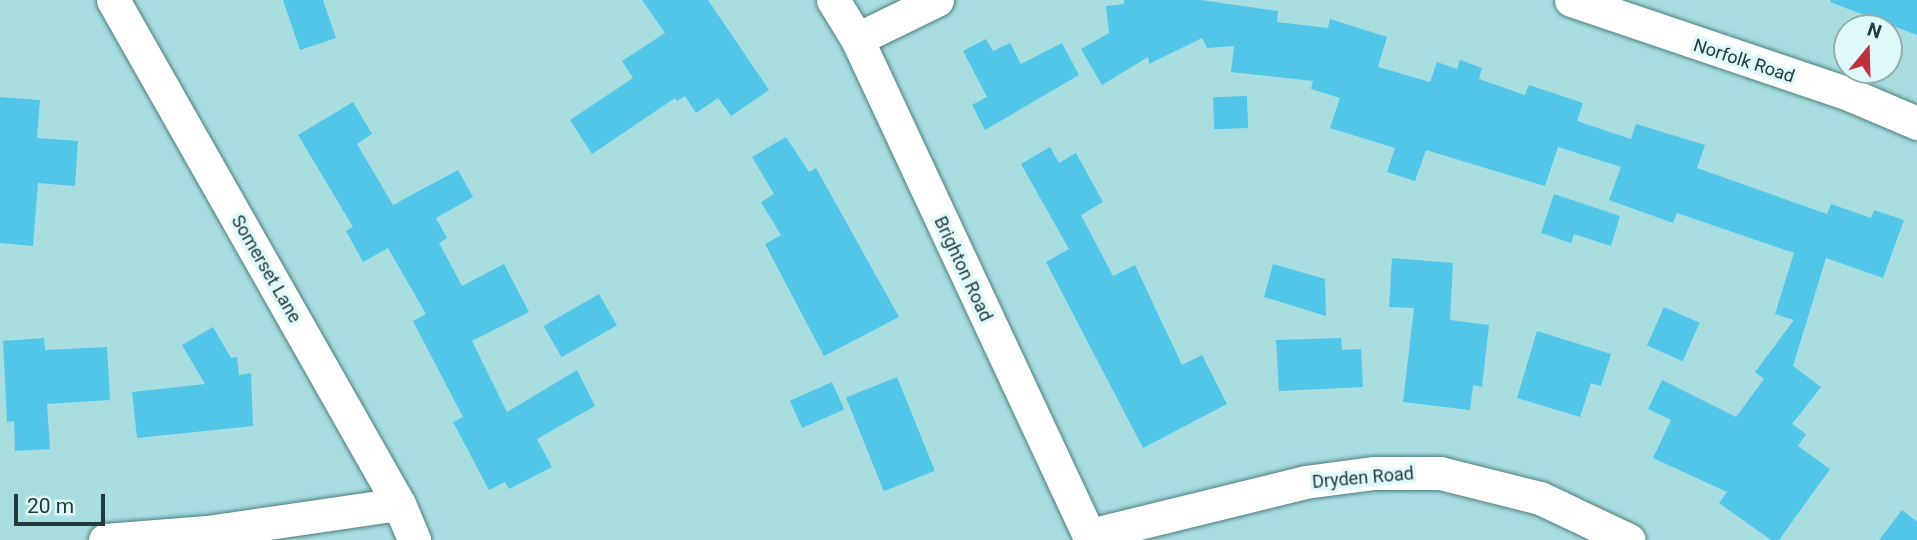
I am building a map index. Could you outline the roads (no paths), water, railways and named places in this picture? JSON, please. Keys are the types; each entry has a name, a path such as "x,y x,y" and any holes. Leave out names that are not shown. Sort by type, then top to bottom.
{"street":[{"name":"Somerset Lane","path":"114,0 399,504 414,540"},
{"name":"Brighton Road","path":"833,0 857,39 1091,537"},
{"path":"857,39 937,0"},
{"name":"Norfolk Road","path":"1571,0 1851,95 1917,123"},
{"name":"Dryden Road","path":"1091,537 1305,482 1374,473 1440,473 1540,498 1629,540"},
{"path":"104,540 207,532 399,504"}]}
